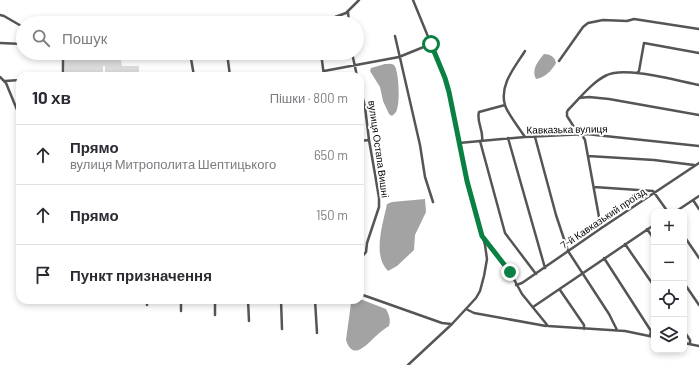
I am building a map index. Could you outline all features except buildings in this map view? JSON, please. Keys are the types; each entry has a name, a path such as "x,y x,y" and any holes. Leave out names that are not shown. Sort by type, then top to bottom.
{"street":[{"path":"338,16 348,12 359,0"},
{"path":"408,365 452,324 480,291 486,266 487,252 467,181 445,78 413,0"},
{"path":"348,12 348,16"},
{"path":"0,15 16,24"},
{"path":"559,61 584,26 591,22 603,20 627,21 634,19 699,29"},
{"path":"395,36 426,177 433,202"},
{"path":"0,43 16,44"},
{"path":"637,74 639,71 644,43 699,53"},
{"path":"322,60 324,71 399,57 431,44"},
{"path":"525,50 504,91 505,105 525,137"},
{"path":"63,60 63,72"},
{"path":"191,60 193,72"},
{"path":"228,60 229,72"},
{"path":"353,60 356,72"},
{"path":"601,228 585,140 566,112 592,86 609,74 618,72 699,85"},
{"path":"0,77 5,81 16,107"},
{"path":"5,81 16,80"},
{"path":"579,98 589,97 609,99 699,115"},
{"name":"вулиця Остапа Вишні","path":"364,103 377,181 379,206 367,243 366,252 364,254"},
{"path":"505,105 479,112 478,117 482,132 481,141 505,233 536,274"},
{"name":"Кавказька вулиця","path":"459,142 525,137 602,135 653,142 699,146"},
{"path":"535,137 556,215 568,251 609,314 617,330"},
{"path":"508,138 545,268"},
{"path":"364,141 369,140"},
{"path":"588,156 654,160 695,165"},
{"name":"7-й Кавказький проїзд","path":"516,285 522,284 601,228 699,163"},
{"path":"594,187 648,190 655,192 666,209"},
{"path":"680,209 699,196"},
{"path":"693,200 699,209"},
{"path":"533,307 651,227"},
{"path":"647,229 651,235"},
{"path":"482,236 510,272 516,285 548,326"},
{"path":"687,240 699,258"},
{"path":"625,244 651,282"},
{"path":"466,309 474,314 548,326 617,330 650,336 651,331 604,258"},
{"path":"687,287 699,305"},
{"path":"560,290 584,325 584,329"},
{"path":"364,295 442,323 452,324"},
{"path":"181,304 181,310"},
{"path":"215,304 215,315"},
{"path":"248,304 249,321"},
{"path":"281,304 282,330"},
{"path":"315,304 317,333"},
{"path":"687,336 690,340 690,344"},
{"path":"687,344 699,346"}],"shaded area":[{"path":"544,54 552,56 556,63 548,73 536,79 534,72"},
{"path":"64,60 121,60 122,66 139,66 139,72 105,72 105,66 103,66 103,72 65,72"},
{"path":"385,64 394,65 398,79 398,105 392,116 389,114 383,101 380,87 370,71 371,68"},
{"path":"425,199 426,212 415,235 414,250 397,266 388,271 383,264 380,248 381,230 387,204 392,202"},
{"path":"364,301 386,309 389,315 389,326 364,347 356,351 352,350 346,340 351,304 364,304"}],"route":[{"path":"431,44 449,92 467,181 482,236 510,272"}]}
